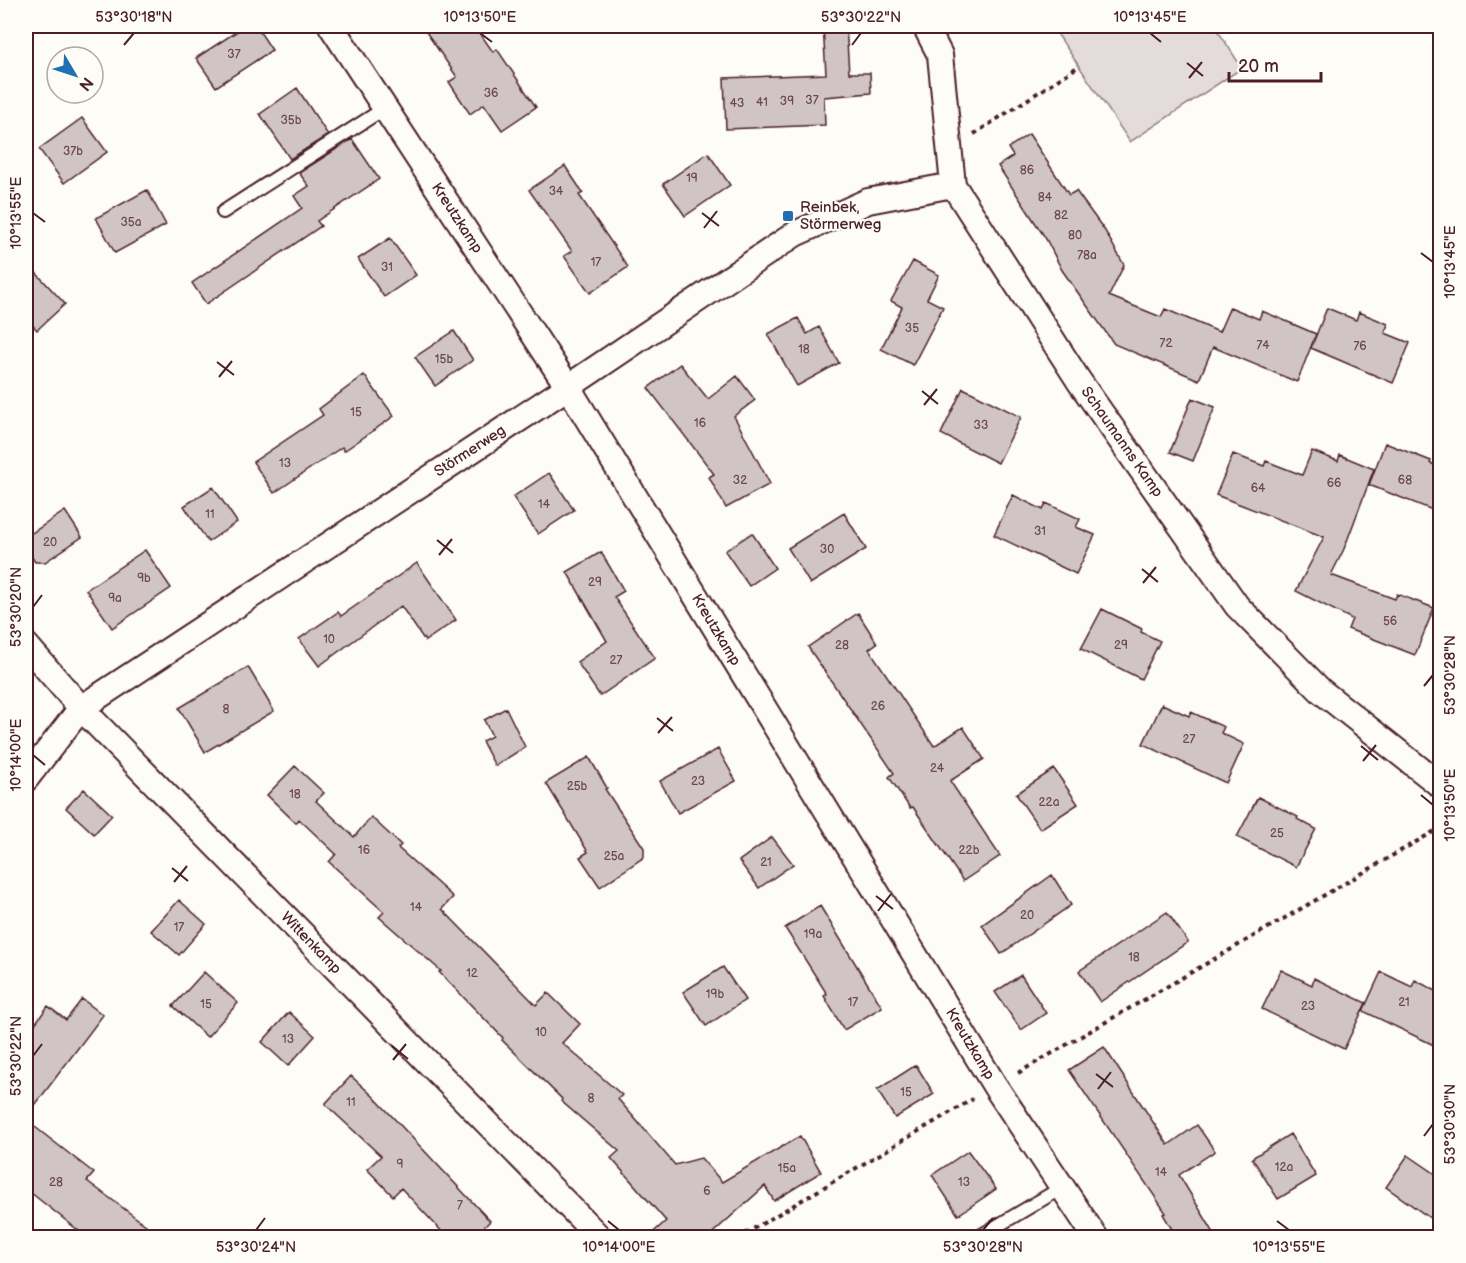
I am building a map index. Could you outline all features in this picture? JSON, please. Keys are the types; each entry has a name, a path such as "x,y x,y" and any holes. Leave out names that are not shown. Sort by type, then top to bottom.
{"street":[{"name":"Kreutzkamp","path":"331,26 568,387 995,1086 1096,1238"},
{"name":"Schaumanns Kamp","path":"925,26 940,55 953,185 1079,381 1237,606 1321,691 1440,785"},
{"name":"Störmerweg","path":"26,779 81,708 568,387 795,234 868,201 953,185"},
{"name":"Wittenkamp","path":"26,645 81,708 600,1238"}],"lane":[{"path":"223,212 385,108"},
{"path":"977,1238 1062,1187"}],"path":[{"path":"950,150 1079,66"},
{"path":"738,1238 1440,828"}],"shaded area":[{"path":"1052,26 1215,26 1242,68 1130,142"}],"building":[{"path":"245,26 256,26 272,50 216,87 196,58"},
{"path":"422,26 475,26 493,52 497,49 536,107 502,130 484,104 470,114 449,82 457,77"},
{"path":"823,26 846,26 849,73 870,73 871,93 824,97 825,125 726,129 724,78 826,74"},
{"path":"297,88 328,135 290,159 260,114"},
{"path":"82,118 107,152 64,183 39,149"},
{"path":"1029,134 1069,195 1076,191 1105,231 1124,265 1109,296 1161,317 1165,309 1219,332 1230,307 1259,319 1262,311 1316,334 1297,382 1213,347 1199,380 1114,344 1062,270 1046,239 998,166 1013,156 1008,148"},
{"path":"352,139 379,179 317,221 321,226 206,304 192,283 302,208 294,196 309,186 299,173"},
{"path":"708,153 730,185 685,216 663,184"},
{"path":"565,166 583,193 579,195 628,267 590,293 564,256 572,251 529,190"},
{"path":"147,190 166,225 115,253 96,218"},
{"path":"390,238 416,275 384,297 358,259"},
{"path":"913,261 939,275 927,299 943,307 913,365 881,349 902,307 891,301"},
{"path":"26,262 65,304 37,330 26,318"},
{"path":"1327,308 1356,320 1359,312 1388,324 1385,333 1410,343 1393,383 1311,348"},
{"path":"798,318 807,334 819,327 839,363 797,386 768,334"},
{"path":"454,331 473,360 435,386 415,357"},
{"path":"680,364 708,399 737,376 755,400 734,416 770,484 726,508 709,477 714,474 648,388"},
{"path":"364,375 394,416 344,451 342,447 274,493 253,462 323,415 319,409"},
{"path":"963,388 1021,417 998,463 941,434"},
{"path":"1192,398 1215,407 1193,461 1170,452"},
{"path":"1385,443 1431,461 1430,463 1440,467 1440,513 1369,485"},
{"path":"1312,451 1338,461 1340,455 1374,469 1344,549 1331,575 1395,599 1397,594 1434,608 1415,655 1348,629 1352,619 1296,591 1324,537 1216,495 1233,454 1264,466 1266,461 1302,475"},
{"path":"549,473 574,510 538,534 513,497"},
{"path":"213,487 237,522 208,542 184,506"},
{"path":"1013,495 1043,510 1046,503 1080,519 1076,527 1095,535 1076,574 994,535"},
{"path":"65,511 82,537 45,562 35,562 26,548 26,537"},
{"path":"844,513 866,549 810,584 788,548"},
{"path":"752,533 775,568 749,586 725,551"},
{"path":"145,550 171,588 112,628 86,590"},
{"path":"601,552 624,591 614,597 655,658 600,696 577,662 607,641 567,572"},
{"path":"417,563 456,620 425,641 401,606 319,666 299,639 338,612 341,616"},
{"path":"1102,609 1142,629 1141,632 1160,641 1141,679 1081,649"},
{"path":"858,613 877,643 869,649 934,746 963,727 984,759 950,781 1000,856 963,881 913,807 910,808 889,777 894,773 808,647"},
{"path":"248,667 274,711 205,752 179,708"},
{"path":"1162,704 1189,716 1191,712 1224,727 1221,733 1244,744 1226,783 1143,744"},
{"path":"506,708 525,747 495,766 482,741 492,736 484,720"},
{"path":"718,749 736,781 678,813 660,781"},
{"path":"589,757 607,788 605,789 644,848 644,857 600,887 580,857 588,852 546,783"},
{"path":"295,766 324,793 316,801 354,837 371,817 401,845 398,848 453,897 442,909 536,1005 548,993 580,1024 562,1043 622,1095 618,1099 675,1165 701,1158 722,1182 800,1136 821,1172 774,1201 765,1186 707,1238 647,1238 666,1221 611,1158 619,1151 561,1101 562,1099 502,1040 503,1038 439,972 441,971 379,917 384,912 329,862 336,854 299,819 296,823 267,795"},
{"path":"1054,769 1078,804 1040,829 1016,794"},
{"path":"84,789 112,815 94,834 66,808"},
{"path":"1258,797 1298,817 1297,819 1316,829 1296,867 1237,837"},
{"path":"772,837 793,864 759,888 739,861"},
{"path":"1052,875 1071,905 1001,954 982,925"},
{"path":"179,900 206,924 179,955 151,931"},
{"path":"820,906 882,1007 844,1030 824,996 827,994 785,928"},
{"path":"1167,912 1188,942 1100,1002 1079,971"},
{"path":"723,967 745,1000 706,1026 683,992"},
{"path":"1281,970 1312,985 1314,978 1366,1003 1344,1049 1262,1009"},
{"path":"204,972 238,1003 207,1037 173,1006"},
{"path":"1381,972 1412,987 1415,980 1440,993 1440,1048 1363,1011"},
{"path":"1021,975 1046,1013 1021,1030 995,992"},
{"path":"82,999 103,1015 26,1117 26,1036 48,1006 66,1020"},
{"path":"289,1012 315,1036 288,1066 262,1042"},
{"path":"1104,1047 1168,1145 1197,1125 1215,1151 1179,1175 1217,1238 1177,1238 1163,1214 1166,1213 1069,1070"},
{"path":"916,1065 934,1094 895,1118 877,1090"},
{"path":"351,1076 374,1097 490,1221 473,1238 448,1238 401,1188 393,1196 367,1169 381,1156 325,1104"},
{"path":"26,1120 94,1173 87,1181 163,1238 88,1238 26,1189"},
{"path":"1290,1134 1316,1176 1278,1199 1252,1158"},
{"path":"968,1151 996,1189 958,1215 932,1175"},
{"path":"1408,1155 1440,1177 1440,1225 1386,1187"}],"place":[{"name":"Reinbek, Störmerweg","path":"788,216"}]}
